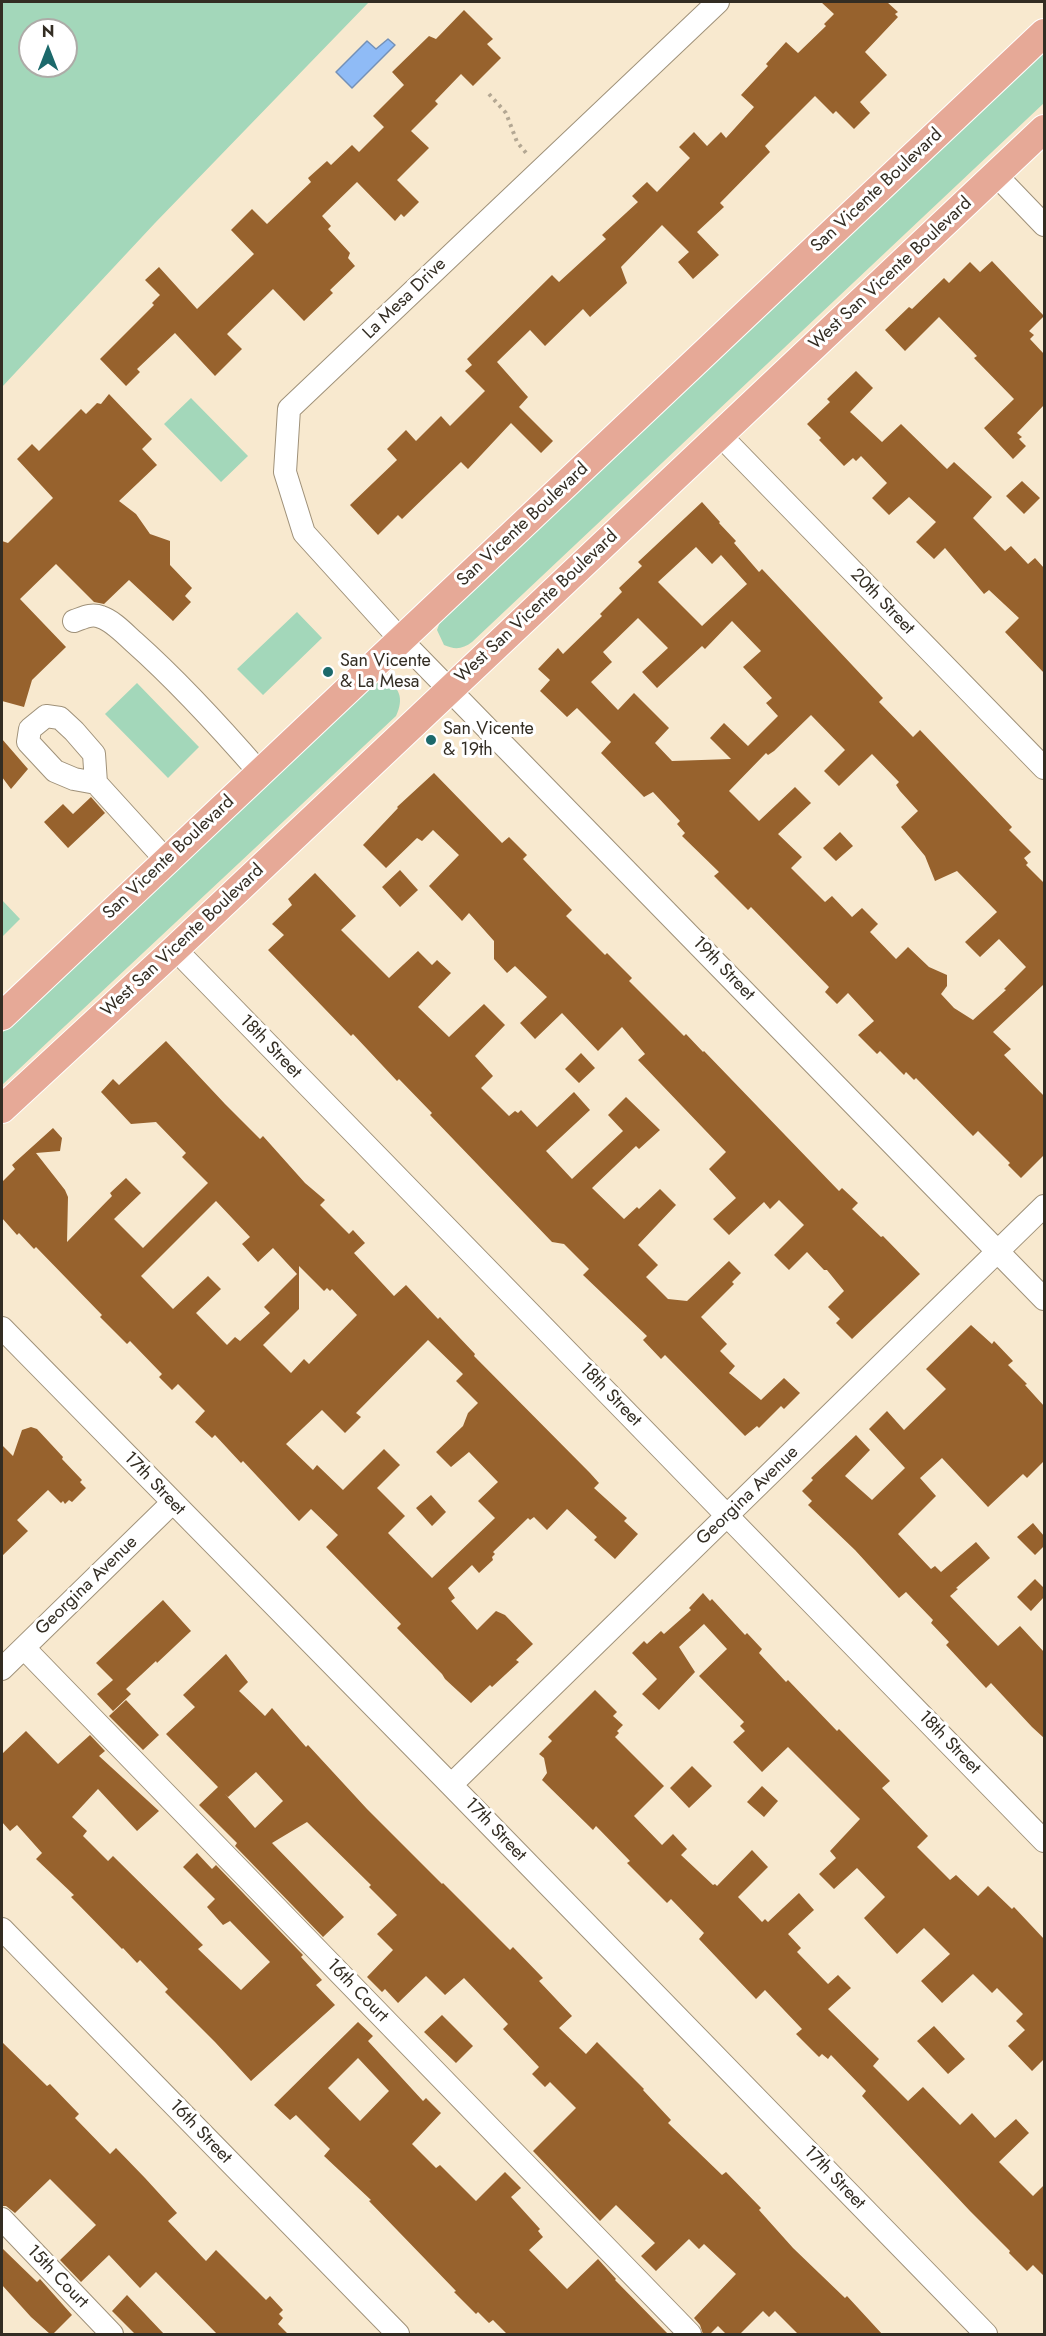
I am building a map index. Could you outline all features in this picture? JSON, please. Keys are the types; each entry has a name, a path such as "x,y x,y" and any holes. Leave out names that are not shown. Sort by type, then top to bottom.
{"main road":[{"name":"San Vicente Boulevard","path":"2,1016 1044,33"},
{"name":"West San Vicente Boulevard","path":"2,1109 175,949 1044,129"}],"street":[{"name":"La Mesa Drive","path":"401,640 304,533 285,472 289,409 718,2"},
{"path":"996,175 1044,225"},
{"name":"20th Street","path":"720,435 1044,768"},
{"path":"74,621 89,615 99,616 114,625 146,652 215,721 260,773"},
{"name":"19th Street","path":"401,640 1044,1299"},
{"path":"96,783 166,860"},
{"name":"18th Street","path":"175,949 1044,1841"},
{"name":"Georgina Avenue","path":"451,1785 1044,1206"},
{"name":"17th Street","path":"2,1328 986,2334"},
{"name":"Georgina Avenue","path":"2,1669 172,1503"},
{"name":"16th Court","path":"24,1648 690,2334"},
{"name":"16th Street","path":"2,1929 398,2334"},
{"name":"15th Court","path":"2,2219 112,2334"}],"path":[{"path":"489,94 507,114 520,148 532,158"}],"green space":[{"path":"2,2 369,2 155,223 2,387"},
{"path":"1044,49 1044,103 472,642 459,648 444,645 437,630 440,622"},
{"path":"191,398 248,456 221,482 164,424"},
{"path":"297,612 322,638 263,695 237,669"},
{"path":"380,682 392,685 399,693 400,704 396,716 2,1085 2,1033 368,687"},
{"path":"137,683 199,747 168,778 105,714"},
{"path":"2,900 20,919 2,937"}],"water":[{"path":"388,39 395,45 352,88 336,72 367,41 376,49"}],"building":[{"path":"821,2 887,2 898,12 895,14 898,17 865,52 887,75 860,102 870,113 854,129 836,111 833,114 815,96 765,146 770,152 720,203 724,207 697,232 719,255 693,279 678,262 689,252 662,225 621,267 627,283 590,317 583,309 545,346 530,330 497,362 528,397 519,407 553,441 541,453 511,423 468,469 461,462 402,519 398,515 378,535 350,505 397,460 387,449 406,430 416,441 441,416 450,426 485,391 465,371 472,365 467,359 552,275 559,282 606,239 602,235 638,202 632,196 647,182 657,192 690,158 679,147 694,132 707,146 721,132 726,138 754,107 741,95 768,66 766,64 786,42 798,53 826,26 824,24 834,14"},
{"path":"464,10 493,39 487,44 501,58 473,86 461,74 435,101 438,104 411,131 429,148 397,180 419,202 404,217 401,214 395,221 357,182 322,216 331,226 328,229 350,253 348,258 355,266 330,290 333,293 304,321 273,289 227,334 242,349 215,376 175,333 137,369 140,372 126,386 100,359 154,305 152,303 160,295 145,280 159,267 197,309 254,254 231,230 252,209 267,224 311,182 308,178 327,161 331,165 352,145 359,152 384,127 373,116 404,85 392,72 429,36 436,39"},
{"path":"992,261 1044,316 1029,331 1034,335 1030,339 1044,354 1044,405 1017,433 1022,437 1019,439 1026,446 1013,459 984,428 1014,399 974,358 977,356 939,317 905,351 885,330 909,307 912,309 944,278 949,283 970,262 980,272"},
{"path":"856,371 873,388 850,412 882,442 901,424 947,469 954,462 992,497 973,518 1005,551 1011,546 1028,564 1035,558 1044,568 1044,673 1005,632 1019,618 989,590 984,594 945,548 934,559 916,542 936,522 909,497 889,515 872,498 887,483 861,456 856,461 853,458 844,466 807,424 830,402 827,399"},
{"path":"109,394 152,439 142,449 157,465 119,501 136,514 150,534 170,541 170,565 192,588 185,596 191,602 173,621 129,580 104,604 94,602 56,564 20,599 66,647 32,680 24,707 2,701 2,541 8,543 53,498 17,459 32,444 39,451 81,409 86,414 97,403 101,404"},
{"path":"1022,481 1040,498 1024,514 1006,496"},
{"path":"702,502 759,572 762,569 883,698 879,702 913,737 920,730 1012,827 1009,830 1031,852 1024,858 1028,863 1026,865 1044,883 1044,987 1043,985 993,1032 1011,1049 1004,1055 1044,1096 1044,1155 1021,1178 1008,1165 1010,1163 978,1131 973,1136 916,1078 914,1080 906,1072 904,1075 880,1051 877,1054 858,1035 874,1021 848,993 837,1004 825,992 829,987 751,907 748,910 714,876 719,872 682,836 685,833 677,824 680,821 653,792 644,797 601,753 611,742 577,708 567,717 540,691 550,680 538,669 558,648 563,654 602,616 600,614 622,592 619,588 642,566 638,562","holes":["696,547 712,564 721,555 747,584 702,626 658,582","638,618 668,648 642,672 657,688 702,646 705,649 732,621 761,651 743,667 772,698 766,703 778,716 748,746 724,723 710,738 731,759 672,761 655,743 669,728 634,693 618,710 591,682 612,662 603,652","811,715 845,750 824,771 839,786 872,754 899,782 896,785 918,811 901,827 925,856 935,881 957,871 997,912 965,942 980,957 999,939 1026,967 1004,989 1006,990 973,1020 954,1008 941,994 947,986 947,975 929,967 908,947 896,959 870,932 878,924 862,908 852,917 832,896 825,902 791,868 802,857 778,834 811,803 795,787 759,821 729,791 766,753 768,755"]},
{"path":"2,739 28,769 11,789 2,777"},
{"path":"434,773 502,843 509,837 527,855 523,859 572,910 566,916 632,978 629,981 684,1036 686,1034 704,1051 839,1191 842,1188 858,1203 852,1209 881,1237 883,1236 920,1274 852,1339 836,1323 840,1319 828,1307 844,1291 827,1270 824,1270 807,1252 789,1270 774,1255 804,1225 779,1200 770,1209 764,1202 729,1235 713,1219 736,1198 709,1169 726,1152 638,1060 645,1054 622,1027 598,1051 562,1013 535,1039 520,1023 547,997 515,966 507,973 494,959 494,941 469,913 462,921 429,886 459,855 433,830 422,841 417,838 386,868 363,845 397,807"},
{"path":"91,797 105,813 68,848 44,822 63,804 73,814"},
{"path":"840,832 853,846 836,861 823,848"},
{"path":"400,870 418,890 400,907 382,887"},
{"path":"315,873 356,916 341,930 389,978 418,951 432,965 437,960 451,973 418,1007 449,1037 484,1004 505,1025 475,1056 493,1076 481,1088 509,1116 521,1110 537,1127 574,1092 590,1110 546,1151 572,1179 623,1131 608,1115 626,1097 660,1130 639,1149 636,1146 592,1188 624,1219 637,1207 639,1209 660,1189 676,1205 638,1245 658,1265 646,1277 668,1299 687,1301 729,1261 741,1273 732,1282 734,1284 701,1317 727,1344 720,1351 735,1366 729,1373 761,1400 784,1378 800,1393 784,1409 781,1406 759,1428 757,1426 745,1436 665,1355 661,1359 643,1340 647,1336 583,1275 589,1269 564,1244 552,1242 430,1115 432,1113 399,1079 397,1081 353,1034 351,1036 268,950 284,935 272,924 292,905 288,899"},
{"path":"166,1041 260,1139 263,1136 305,1183 325,1200 320,1205 349,1234 353,1230 365,1243 354,1253 394,1296 406,1285 438,1319 440,1317 475,1354 474,1356 590,1473 599,1483 594,1488 627,1518 624,1521 638,1534 615,1559 594,1540 597,1537 567,1509 547,1530 534,1517 530,1520 528,1518 493,1552 495,1554 492,1557 493,1560 479,1573 472,1565 448,1588 455,1598 451,1601 477,1630 496,1611 505,1615 533,1644 516,1660 519,1662 471,1703 397,1628 401,1624 326,1547 338,1535 311,1509 299,1521 243,1461 241,1463 215,1435 212,1438 195,1422 205,1411 178,1384 172,1390 159,1377 162,1374 130,1341 127,1344 36,1247 34,1249 19,1233 17,1235 2,1218 2,1182 15,1169 12,1165 53,1128 62,1138 60,1151 36,1153 68,1197 67,1242 112,1196 110,1193 126,1178 141,1193 114,1219 143,1248 208,1183 182,1157 186,1153 156,1122 131,1124 101,1092 113,1079 119,1085","holes":["216,1201 250,1237 242,1244 258,1262 273,1248 297,1274 264,1307 270,1313 240,1341 235,1337 227,1345 196,1313 221,1289 208,1276 173,1309 141,1276","299,1266 324,1291 327,1288 330,1291 332,1289 357,1315 309,1364 304,1359 291,1373 263,1345 299,1309","428,1340 463,1374 456,1381 478,1403 468,1413 463,1426 436,1452 451,1467 469,1452 498,1482 478,1501 495,1518 432,1578 388,1533 405,1516 377,1488 400,1465 384,1449 343,1490 317,1465 313,1470 286,1444 322,1410 345,1433 361,1417 356,1413"]},
{"path":"581,1053 595,1068 579,1083 565,1069"},
{"path":"971,1325 992,1344 994,1341 1013,1361 1008,1365 1044,1406 1044,1461 1027,1478 1023,1474 988,1507 942,1458 920,1478 936,1496 898,1534 931,1569 935,1566 941,1572 976,1542 990,1558 950,1596 998,1646 1020,1626 1044,1652 1044,1738 991,1683 986,1688 946,1645 949,1642 931,1623 933,1620 906,1592 899,1598 855,1550 808,1505 812,1501 802,1491 813,1480 811,1478 856,1435 870,1450 845,1476 872,1500 905,1468 869,1429 887,1411 904,1430 946,1389 926,1369"},
{"path":"31,1427 37,1429 63,1457 62,1459 82,1480 80,1482 86,1488 72,1502 69,1500 65,1504 48,1490 17,1520 28,1531 2,1556 2,1445 13,1456 22,1430"},
{"path":"431,1495 446,1512 432,1526 416,1508"},
{"path":"1033,1523 1044,1536 1044,1546 1035,1555 1017,1537"},
{"path":"1035,1579 1044,1588 1044,1597 1031,1611 1017,1597"},
{"path":"703,1593 710,1601 712,1599 745,1635 747,1633 762,1649 759,1653 786,1682 788,1680 890,1781 882,1788 928,1836 917,1847 950,1880 956,1875 978,1896 988,1886 1012,1909 1014,1907 1044,1939 1044,2059 1032,2071 1008,2046 1025,2030 1016,2021 1023,2014 997,1988 992,1993 973,1974 942,2003 921,1981 950,1954 924,1928 897,1954 864,1918 885,1897 857,1868 834,1889 819,1874 836,1858 830,1851 860,1819 788,1747 762,1772 733,1742 745,1731 740,1726 744,1722 699,1676 727,1649 704,1624 679,1647 695,1672 659,1710 642,1694 657,1679 632,1653 644,1641 647,1644 661,1631 664,1634 691,1610 689,1608"},
{"path":"163,1600 191,1631 126,1689 131,1694 113,1711 97,1694 113,1680 96,1663"},
{"path":"226,1654 248,1682 239,1691 265,1716 272,1708 306,1747 308,1745 367,1809 442,1884 510,1950 513,1947 543,1978 539,1981 572,2016 559,2028 586,2054 597,2042 644,2089 671,2120 668,2123 722,2175 726,2172 761,2208 759,2210 793,2248 845,2298 847,2296 882,2334 798,2334 775,2311 769,2317 763,2311 740,2334 726,2334 718,2326 710,2334 703,2334 694,2318 736,2274 704,2244 699,2249 689,2239 656,2271 641,2256 655,2243 616,2205 600,2221 533,2151 576,2108 550,2082 545,2087 532,2074 539,2067 503,2029 508,2024 464,1978 445,1995 426,1976 398,2003 385,1989 382,1992 367,1977 393,1950 377,1934 397,1915 369,1887 371,1885 307,1822 272,1843 344,1917 323,1937 235,1846 237,1843 199,1805 218,1787 166,1734 195,1707 183,1695","holes":["256,1772 283,1801 255,1828 225,1794 228,1797"]},
{"path":"595,1690 617,1712 613,1716 623,1725 615,1737 664,1786 634,1816 662,1845 673,1834 687,1849 681,1855 713,1885 717,1886 752,1850 768,1867 738,1897 762,1922 765,1919 768,1922 799,1893 814,1910 788,1934 801,1948 797,1952 828,1984 838,1975 851,1988 828,2009 879,2059 873,2066 908,2101 923,2087 960,2125 972,2113 995,2138 1016,2119 1029,2133 999,2162 1033,2196 1044,2185 1044,2276 1033,2265 1027,2271 862,2096 866,2091 831,2055 828,2059 822,2054 819,2057 796,2034 802,2029 765,1990 756,1999 699,1939 704,1933 671,1899 667,1903 627,1863 630,1861 596,1826 593,1830 542,1780 547,1773 544,1758 539,1754 552,1741 548,1737"},
{"path":"126,1700 159,1735 143,1750 109,1716"},
{"path":"26,1731 58,1764 90,1735 105,1751 99,1756 159,1811 137,1831 98,1789 72,1817 87,1831 83,1836 108,1861 113,1856 203,1945 198,1949 241,1990 270,1962 230,1921 223,1925 207,1907 215,1899 183,1867 197,1853 212,1869 216,1865 303,1955 301,1957 322,1980 316,1985 335,2005 251,2081 165,1992 168,1989 140,1960 137,1963 122,1949 71,1897 74,1895 36,1859 42,1853 17,1825 10,1831 2,1822 2,1754"},
{"path":"692,1766 712,1786 689,1808 670,1788"},
{"path":"762,1786 778,1801 764,1817 747,1802"},
{"path":"442,2015 473,2046 456,2063 424,2032"},
{"path":"358,2022 373,2036 368,2041 423,2101 426,2098 441,2113 412,2144 436,2168 440,2165 476,2201 505,2172 521,2188 511,2197 540,2229 538,2231 543,2237 529,2250 567,2289 598,2259 615,2280 668,2334 507,2334 493,2320 489,2323 478,2312 476,2314 454,2292 456,2291 369,2201 371,2200 324,2156 330,2149 296,2115 290,2120 274,2105","holes":["358,2058 389,2091 360,2121 328,2088"]},
{"path":"934,2026 965,2059 948,2074 917,2041"},
{"path":"2,2042 47,2086 50,2084 79,2114 75,2118 110,2154 116,2148 145,2178 177,2213 168,2221 206,2261 216,2250 266,2300 270,2296 283,2310 279,2314 283,2318 278,2324 288,2334 217,2334 156,2272 140,2288 109,2255 81,2282 60,2260 96,2225 50,2179 15,2213 6,2206 2,2206"},
{"path":"2,2248 37,2282 40,2279 72,2315 53,2334 50,2334 31,2317 2,2285"},
{"path":"127,2295 164,2334 135,2334 112,2311"}],"place":[{"name":"San Vicente & La Mesa","path":"328,672"},
{"name":"San Vicente & 19th","path":"431,740"}]}
